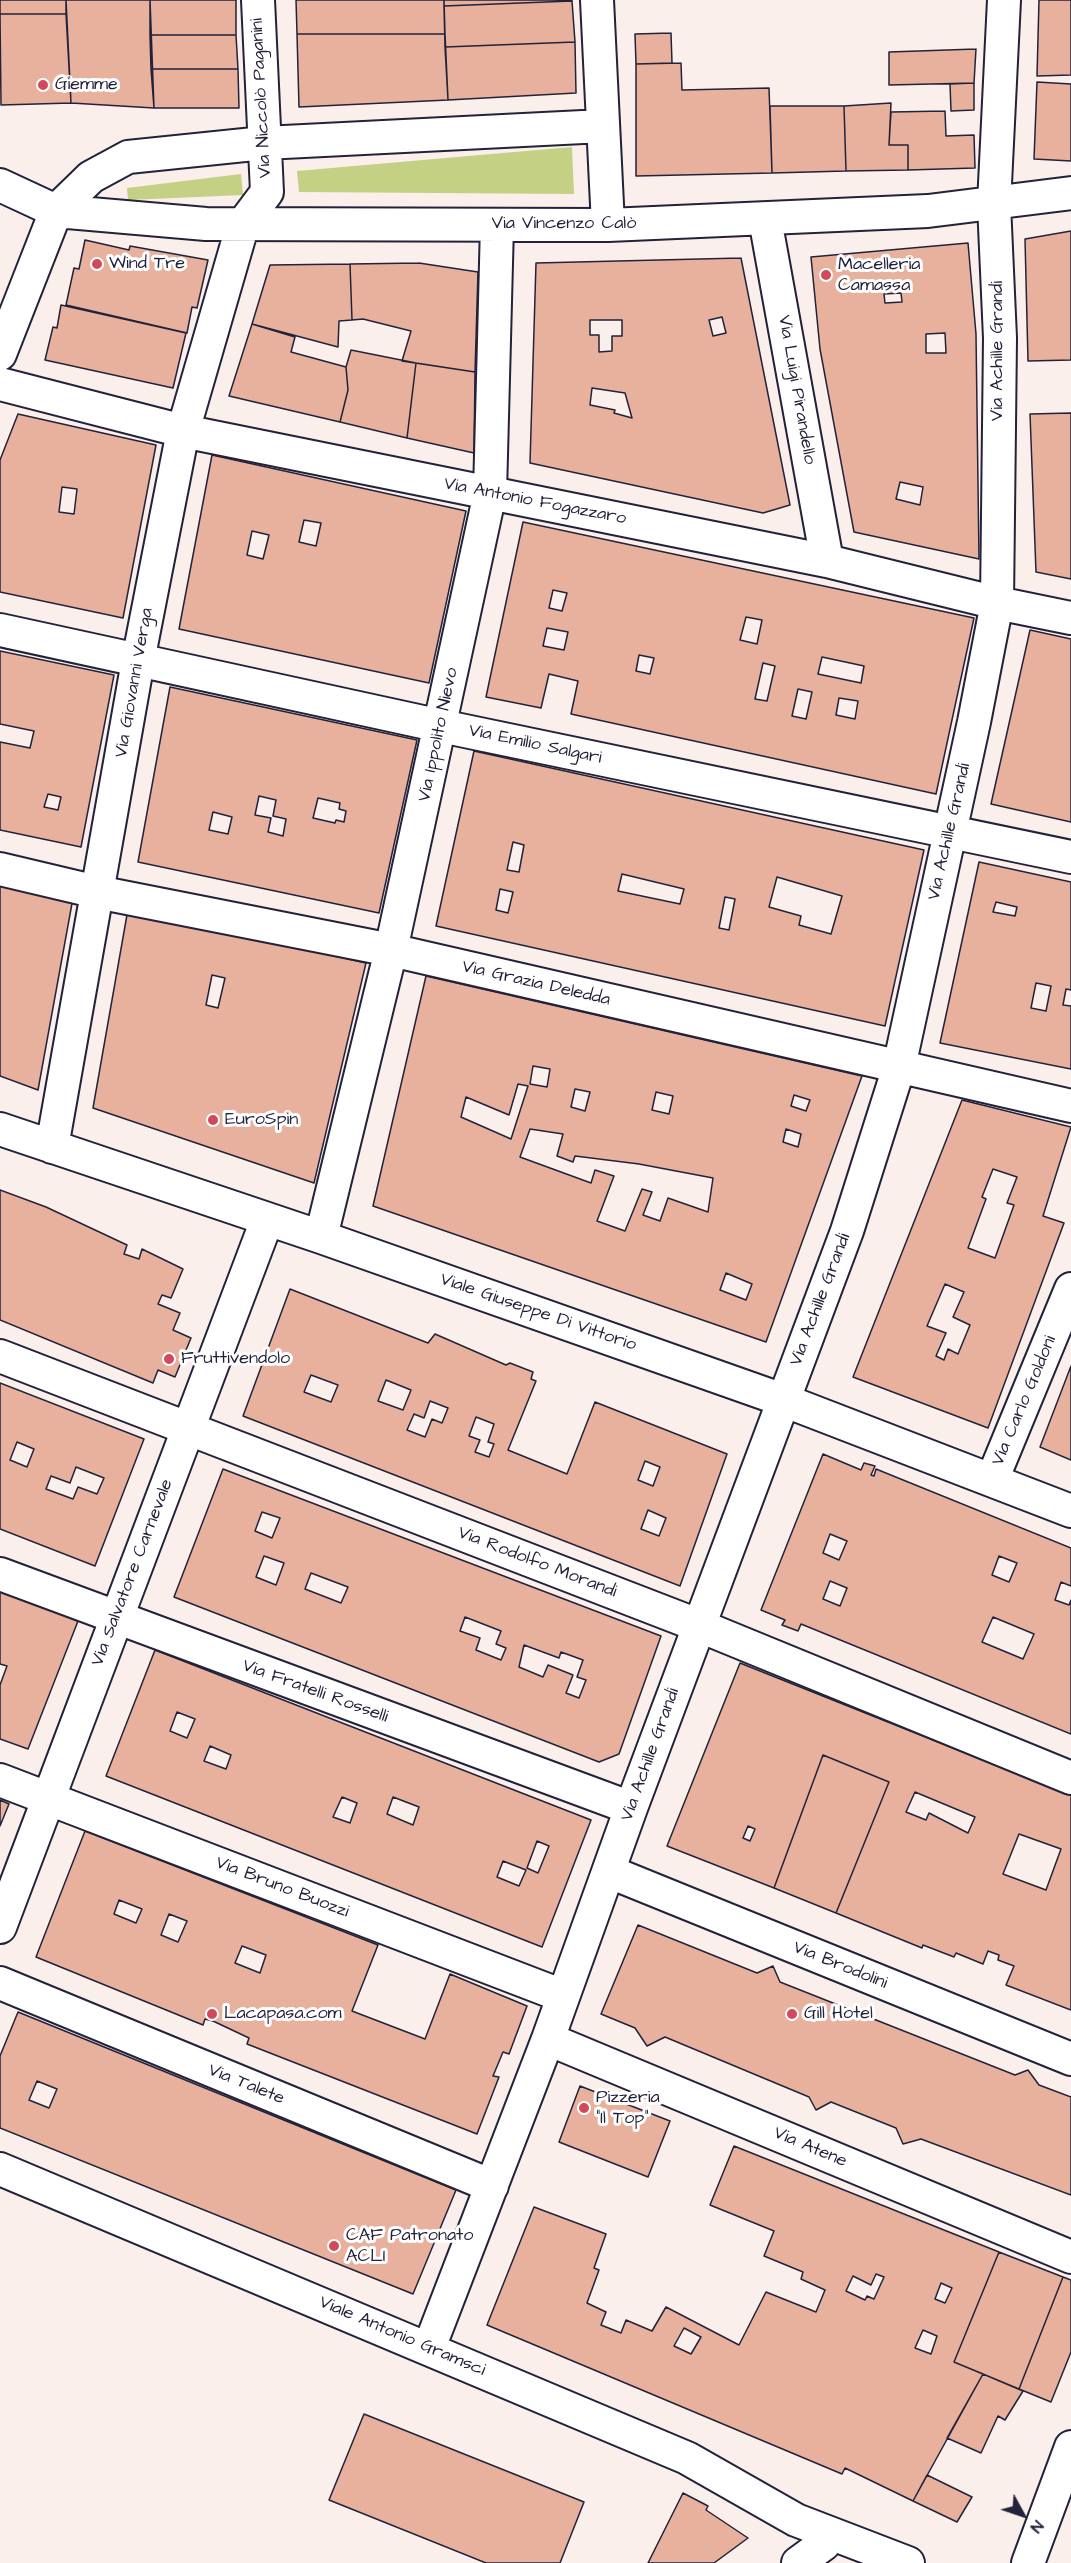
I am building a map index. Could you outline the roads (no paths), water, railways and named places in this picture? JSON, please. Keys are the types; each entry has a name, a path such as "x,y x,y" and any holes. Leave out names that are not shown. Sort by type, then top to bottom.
{"street":[{"name":"Via Niccolò Paganini","path":"243,224 267,192 258,0"},
{"path":"597,0 608,225"},
{"name":"Via Achille Grandi","path":"429,2348 548,2039 610,1872 631,1808 847,1231 899,1067 997,603 1000,338 994,204 1004,0"},
{"path":"0,354 56,211 91,177 128,157 264,143 603,126"},
{"name":"Via Vincenzo Calò","path":"0,185 56,211 206,224 608,225 928,211 1071,193"},
{"name":"Via Luigi Pirandello","path":"765,219 827,561"},
{"name":"Via Giovanni Verga","path":"52,1147 138,661 183,431 243,224"},
{"name":"Via Ippolito Nievo","path":"321,1237 391,950 490,493 497,225"},
{"name":"Via Antonio Fogazzaro","path":"0,384 183,431 827,561 997,603 1071,618"},
{"name":"Via Emilio Salgari","path":"0,630 441,726 1071,857"},
{"name":"Via Grazia Deledda","path":"0,869 97,892 391,950 1071,1106"},
{"name":"Viale Giuseppe Di Vittorio","path":"0,1129 321,1237 783,1400 1071,1511"},
{"name":"Via Salvatore Carnevale","path":"0,1927 267,1220"},
{"name":"Via Carlo Goldoni","path":"992,1480 1071,1288"},
{"name":"Via Rodolfo Morandi","path":"0,1356 700,1626 1071,1778"},
{"name":"Via Fratelli Rosselli","path":"0,1574 116,1619 631,1808"},
{"name":"Via Bruno Buozzi","path":"0,1780 563,1996"},
{"name":"Via Brodolini","path":"610,1872 1071,2059"},
{"name":"Via Talete","path":"0,1983 492,2186"},
{"name":"Via Atene","path":"548,2039 1071,2257"},
{"name":"Viale Antonio Gramsci","path":"0,2169 687,2458 796,2520 908,2563"},
{"path":"1028,2563 1071,2446"},
{"name":"Viale Antonio Gramsci","path":"796,2520 836,2553"},
{"path":"798,2563 836,2553"}],"place":[{"name":"Giemme","path":"43,85"},
{"name":"Wind Tre","path":"97,264"},
{"name":"Macelleria Camassa","path":"826,275"},
{"name":"EuroSpin","path":"213,1120"},
{"name":"Fruttivendolo","path":"169,1359"},
{"name":"Lacapasa.com","path":"212,2014"},
{"name":"Gill Hotel","path":"792,2014"},
{"name":"Pizzeria \"Il Top\"","path":"584,2108"},
{"name":"CAF Patronato ACLI","path":"334,2246"}]}
